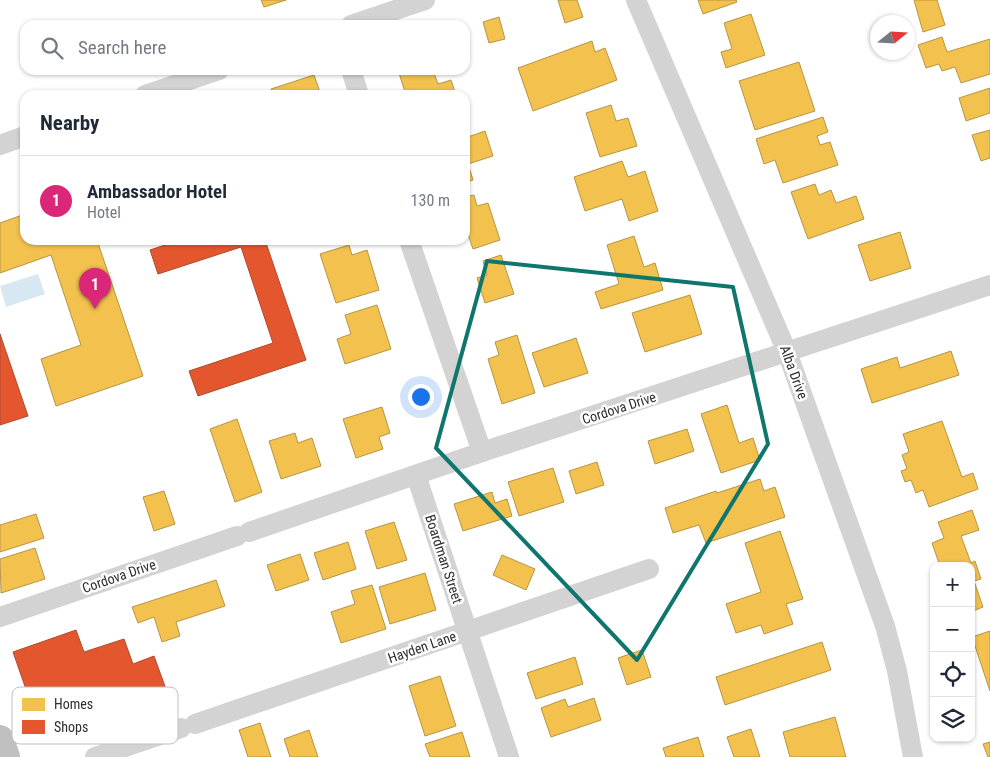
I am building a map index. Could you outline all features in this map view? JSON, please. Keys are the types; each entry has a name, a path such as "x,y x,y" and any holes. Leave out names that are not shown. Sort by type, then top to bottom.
{"highway":[{"path":"0,739 6,757"}],"street":[{"path":"366,20 425,0"},
{"name":"Alba Drive","path":"636,0 788,352 885,626 897,671 914,757"},
{"path":"160,90 204,75"},
{"path":"353,75 357,90"},
{"path":"0,145 20,138"},
{"path":"411,245 482,452"},
{"name":"Cordova Drive","path":"0,617 482,452 990,285"},
{"name":"Boardman Street","path":"416,476 509,757"},
{"name":"Hayden Lane","path":"178,729 649,568"},
{"name":"Hayden Lane","path":"95,757 134,744"}],"highlighted area":[{"path":"487,261 733,287 768,444 637,660 436,448"}],"shaded area":[{"path":"38,274 45,294 6,307 0,286"}],"building: Homes":[{"path":"261,0 286,0 264,7"},
{"path":"558,0 577,0 583,17 565,23"},
{"path":"698,0 736,0 737,2 703,14"},
{"path":"914,0 937,0 945,25 923,32"},
{"path":"751,14 765,55 726,68 721,52 732,49 724,23"},
{"path":"499,17 505,39 489,43 483,22"},
{"path":"942,37 947,52 990,39 990,74 961,83 955,67 942,71 939,64 926,68 918,45"},
{"path":"592,41 595,52 605,48 617,80 533,111 518,68"},
{"path":"799,62 815,111 755,130 739,81"},
{"path":"314,75 319,90 272,90"},
{"path":"400,75 435,75 438,84 451,80 454,90 404,90"},
{"path":"990,88 990,113 966,121 959,98"},
{"path":"611,105 616,121 628,118 637,146 600,157 586,113"},
{"path":"823,117 828,132 817,136 820,145 830,142 838,165 783,183 775,160 764,164 756,139"},
{"path":"990,130 990,158 981,161 972,135"},
{"path":"485,131 493,156 470,163 470,136"},
{"path":"622,161 628,177 645,171 658,211 629,221 622,199 585,211 574,177"},
{"path":"470,170 473,180 470,181"},
{"path":"815,184 819,195 831,190 836,203 856,196 864,219 808,239 791,192"},
{"path":"474,195 477,206 488,203 500,240 473,249 470,240 470,196"},
{"path":"20,216 20,245 99,245 143,376 56,406 41,359 81,345 51,255 0,273 0,223"},
{"path":"900,232 911,268 870,281 858,245"},
{"path":"634,236 644,267 655,263 663,290 601,309 595,292 619,284 607,245"},
{"path":"349,245 352,255 367,250 379,290 336,303 320,254"},
{"path":"501,255 514,294 485,303 477,278 487,275 483,261"},
{"path":"690,295 702,334 645,352 632,313"},
{"path":"377,305 391,349 345,364 337,339 351,334 345,315"},
{"path":"517,335 535,393 502,404 488,359 499,355 495,342"},
{"path":"576,338 588,373 544,387 532,353"},
{"path":"951,351 959,375 872,403 861,369 897,357 900,368"},
{"path":"727,405 739,443 753,438 760,460 721,473 701,414"},
{"path":"382,407 390,433 379,437 383,449 356,458 343,419"},
{"path":"237,419 262,492 235,502 210,429"},
{"path":"942,421 962,477 973,473 978,489 929,507 923,490 916,493 911,480 905,482 901,471 907,469 902,455 909,452 903,434"},
{"path":"687,429 694,451 655,464 648,441"},
{"path":"295,433 298,443 312,438 321,466 281,479 269,441"},
{"path":"597,462 604,485 576,494 569,471"},
{"path":"553,468 564,502 519,516 508,482"},
{"path":"760,479 764,491 775,487 785,517 706,543 699,525 673,533 665,508"},
{"path":"164,491 175,524 154,531 143,497"},
{"path":"492,492 495,503 507,499 512,516 463,531 454,504"},
{"path":"972,510 979,530 961,536 971,562 939,562 932,543 944,538 938,522"},
{"path":"36,514 44,538 0,552 0,525"},
{"path":"394,522 407,560 377,569 365,531"},
{"path":"780,531 803,599 786,604 793,624 764,634 761,625 736,633 726,604 761,592 745,543"},
{"path":"348,542 356,569 323,580 314,553"},
{"path":"35,548 45,579 1,593 0,559"},
{"path":"300,554 309,580 276,591 267,565"},
{"path":"502,555 535,569 526,590 493,575"},
{"path":"975,561 981,579 975,581 975,562 973,562"},
{"path":"425,573 436,610 390,624 379,587"},
{"path":"216,580 225,606 176,622 180,636 162,642 154,617 138,623 132,607"},
{"path":"975,584 983,607 975,610"},
{"path":"372,585 386,629 341,643 331,612 355,604 351,591"},
{"path":"990,631 990,691 975,646 975,636"},
{"path":"822,642 831,670 725,705 716,677"},
{"path":"642,650 651,677 627,685 618,658"},
{"path":"575,657 583,684 536,699 527,673"},
{"path":"440,676 456,726 425,736 409,686"},
{"path":"594,698 601,720 551,737 541,708 565,699 568,707"},
{"path":"835,717 846,757 790,757 783,732"},
{"path":"260,723 271,757 248,757 239,730"},
{"path":"751,729 760,757 734,757 727,737"},
{"path":"309,730 318,757 290,757 284,739"},
{"path":"462,732 470,757 430,757 425,744"},
{"path":"698,737 704,757 666,757 663,748"},
{"path":"990,742 990,757 988,757 983,744"}],"building: Shops":[{"path":"165,245 267,245 306,360 198,396 189,371 273,343 241,247 158,274 150,250"},
{"path":"0,334 28,416 0,425"},
{"path":"76,630 84,652 124,639 133,664 154,656 165,687 25,687 13,652"}],"place":[{"name":"Ambassador Hotel","path":"95,309"}]}
